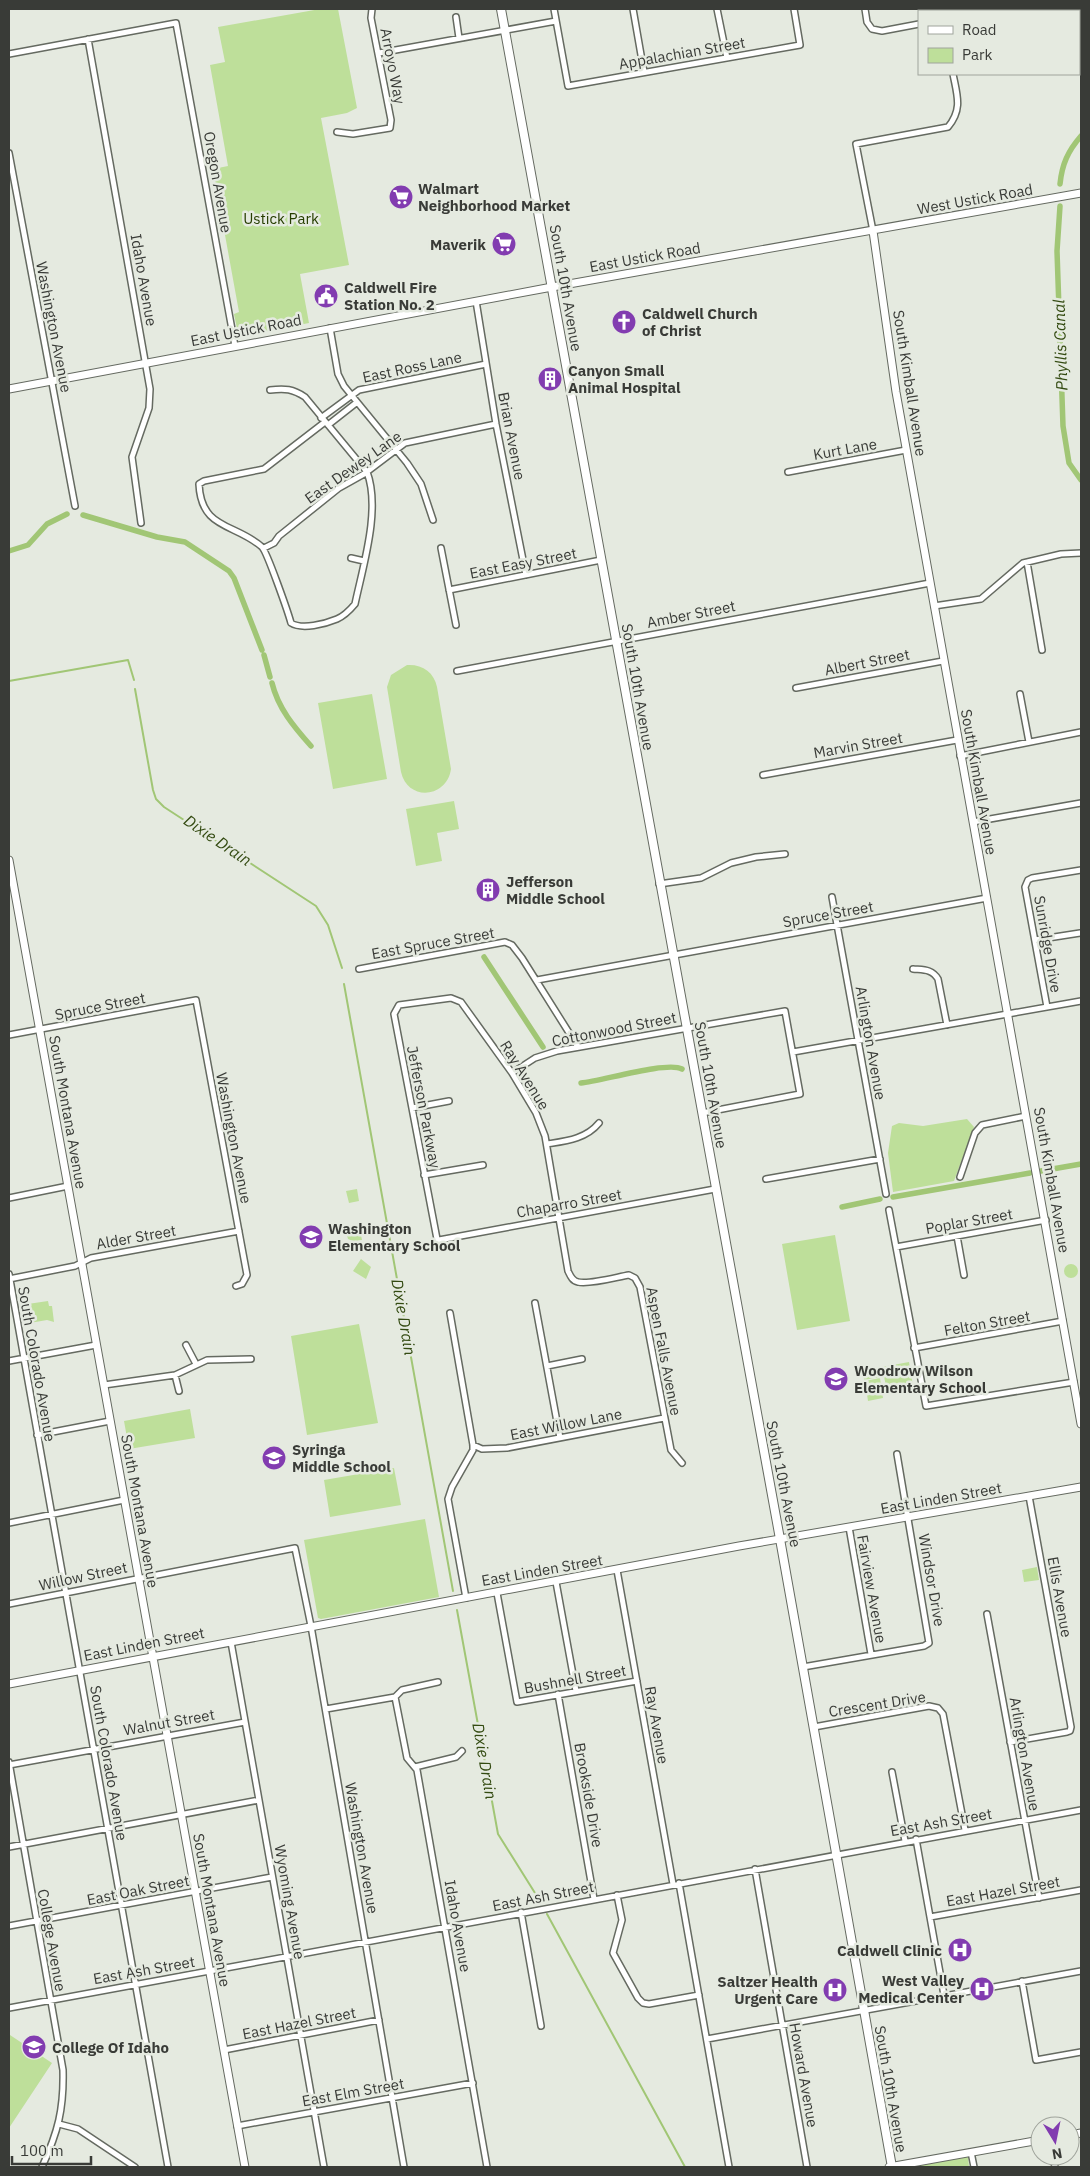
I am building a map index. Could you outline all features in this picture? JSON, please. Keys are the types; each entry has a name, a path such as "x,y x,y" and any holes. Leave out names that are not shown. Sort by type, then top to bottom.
{"main road":[{"name":"South 10th Avenue","path":"501,9 814,1727 891,2167"}],"street":[{"name":"Arroyo Way","path":"337,132 353,134 390,128 391,120 371,18 372,9"},
{"path":"379,53 556,20 554,9"},
{"path":"632,9 644,72"},
{"path":"718,9 727,58"},
{"name":"Appalachian Street","path":"556,20 568,86 800,45 794,9"},
{"path":"865,9 872,30 882,31 918,24"},
{"path":"456,18 458,38"},
{"name":"Oregon Avenue","path":"88,40 176,23 236,346"},
{"path":"9,54 88,40"},
{"name":"Idaho Avenue","path":"88,40 150,388 149,408 132,457 141,523"},
{"name":"South Kimball Avenue","path":"953,75 958,104 956,118 948,127 856,144 873,231 906,450 957,740 1046,1220 1081,1424"},
{"name":"Washington Avenue","path":"9,153 75,506"},
{"name":"West Ustick Road","path":"873,231 1081,193"},
{"name":"East Ustick Road","path":"9,389 552,287 873,231"},
{"name":"Brian Avenue","path":"476,301 496,424 526,575"},
{"path":"330,328 338,374 350,395 396,450 421,484 433,520"},
{"name":"East Ross Lane","path":"264,548 210,516 200,498 199,484 264,469 324,421 350,395 359,390 486,364"},
{"path":"264,548 291,623 301,626 338,619 355,604 372,515 372,484 367,472 305,397 295,390 285,388 270,390"},
{"name":"East Ross Lane","path":"324,421 356,402"},
{"name":"East Dewey Lane","path":"264,548 274,543 279,536 339,488 367,472 405,443 496,424"},
{"name":"Kurt Lane","path":"788,472 906,450"},
{"path":"441,548 456,625"},
{"path":"934,606 981,599 1023,563 1061,554 1081,554"},
{"path":"352,558 364,561"},
{"name":"East Easy Street","path":"449,590 601,560"},
{"path":"1027,562 1042,650"},
{"name":"Amber Street","path":"457,671 930,583"},
{"name":"Albert Street","path":"796,688 943,660"},
{"path":"1020,694 1029,742"},
{"path":"960,756 1081,732"},
{"name":"Marvin Street","path":"763,775 957,740"},
{"path":"972,822 1081,803"},
{"path":"660,884 701,878 731,863 756,857 785,854"},
{"name":"South Montana Avenue","path":"9,860 11,880 40,1030 245,2167"},
{"name":"Sunridge Drive","path":"1047,1007 1025,887 1028,880 1081,870"},
{"name":"Arlington Avenue","path":"832,897 886,1194"},
{"name":"Spruce Street","path":"673,954 987,898"},
{"path":"1035,940 1080,933"},
{"name":"East Spruce Street","path":"359,970 505,942 512,945 537,980"},
{"path":"578,1047 537,980 673,954"},
{"path":"913,969 928,970 935,973 938,979 947,1025"},
{"name":"Ray Avenue","path":"413,1003 451,998 461,1002 512,1073 536,1113 547,1144 559,1218"},
{"name":"Washington Avenue","path":"196,1000 247,1275 244,1281 236,1286"},
{"name":"Spruce Street","path":"9,1036 196,1000"},
{"path":"702,1113 800,1094 793,1052 1081,1001"},
{"name":"Jefferson Parkway","path":"413,1003 399,1005 394,1014 434,1230"},
{"name":"Cottonwood Street","path":"512,1073 535,1058 578,1047 785,1011 793,1052"},
{"path":"412,1108 449,1101"},
{"path":"960,1177 975,1133 982,1125 1026,1116"},
{"path":"547,1144 576,1139 592,1132 599,1123"},
{"path":"766,1179 880,1159"},
{"path":"424,1175 483,1165"},
{"path":"9,1198 68,1186"},
{"name":"Chaparro Street","path":"434,1230 439,1240 715,1189"},
{"path":"889,1210 926,1406 1074,1382"},
{"name":"Aspen Falls Avenue","path":"559,1218 568,1271 571,1278 577,1282 630,1275 635,1278 640,1287 664,1418 672,1450 682,1463"},
{"name":"Poplar Street","path":"896,1246 1046,1220"},
{"name":"Alder Street","path":"9,1277 82,1263 91,1258 239,1232"},
{"path":"957,1236 964,1275"},
{"name":"South Colorado Avenue","path":"9,1277 168,2167"},
{"path":"535,1303 560,1438"},
{"path":"450,1313 473,1445 473,1450 452,1486 448,1499 466,1598"},
{"name":"Felton Street","path":"914,1348 1064,1321"},
{"path":"9,1361 96,1345"},
{"path":"186,1345 196,1364"},
{"path":"104,1385 175,1375 207,1360 251,1359"},
{"path":"547,1366 582,1359"},
{"path":"175,1375 179,1391"},
{"name":"East Willow Lane","path":"473,1445 482,1449 507,1448 664,1418"},
{"path":"37,1435 110,1421"},
{"name":"Windsor Drive","path":"803,1667 924,1646 929,1643 898,1454"},
{"name":"East Linden Street","path":"9,1684 780,1539 1081,1487"},
{"name":"Ellis Avenue","path":"1010,1742 1070,1731 1029,1496"},
{"path":"9,1523 124,1500"},
{"name":"Fairview Avenue","path":"849,1527 871,1654"},
{"name":"Washington Avenue","path":"281,1550 295,1548 311,1626 404,2167"},
{"name":"Willow Street","path":"9,1604 281,1550"},
{"name":"Ray Avenue","path":"617,1570 676,1884 699,1995 729,2167"},
{"path":"556,1582 576,1691"},
{"name":"Bushnell Street","path":"498,1593 517,1702 637,1681"},
{"name":"Arlington Avenue","path":"987,1614 1039,1898"},
{"name":"Wyoming Avenue","path":"231,1642 324,2167"},
{"path":"326,1709 396,1695 402,1690 438,1682"},
{"name":"Brookside Drive","path":"558,1694 594,1899"},
{"name":"Idaho Avenue","path":"396,1695 407,1758 415,1766 487,2167"},
{"name":"Crescent Drive","path":"814,1727 929,1706 938,1708 943,1714 964,1830"},
{"name":"Walnut Street","path":"9,1764 245,1722"},
{"path":"415,1766 456,1757 462,1751"},
{"name":"College Avenue","path":"9,1764 63,2070 64,2088 59,2124 42,2167"},
{"path":"892,1772 905,1841"},
{"path":"9,1847 259,1800"},
{"name":"East Ash Street","path":"9,2008 964,1830 1081,1810"},
{"path":"916,1839 944,1995"},
{"name":"Howard Avenue","path":"755,1869 807,2167"},
{"name":"East Oak Street","path":"9,1926 272,1877"},
{"name":"East Hazel Street","path":"930,1917 1081,1890"},
{"path":"617,1895 622,1920 613,1953 638,1998 643,2003 649,2004 699,1995"},
{"path":"521,1912 541,2026"},
{"path":"707,2039 1081,1971"},
{"path":"1022,1981 1036,2060 1081,2052"},
{"name":"East Hazel Street","path":"224,2050 379,2020"},
{"name":"East Elm Street","path":"237,2126 473,2084"},
{"path":"59,2124 78,2129 136,2167"},
{"path":"891,2167 1030,2142"},
{"path":"971,2152 974,2167"}],"green space":[{"name":"Ustick Park","path":"320,9 338,9 357,108 347,113 321,118 349,265 300,274 309,323 243,336 238,333 234,314 239,312 213,169 228,166 210,65 225,62 218,27"},
{"path":"407,665 418,666 426,670 433,677 437,687 451,769 448,779 442,786 435,791 427,793 411,788 405,782 401,772 387,687 391,675"},
{"path":"372,694 387,779 333,789 318,703"},
{"path":"454,801 459,829 437,833 442,861 416,866 406,809"},
{"path":"967,1119 974,1127 954,1181 893,1192 888,1153 892,1126 899,1123 923,1126"},
{"path":"357,1189 359,1201 349,1203 346,1191"},
{"path":"360,1230 362,1240 353,1241 348,1239 346,1232"},
{"path":"835,1235 850,1321 797,1330 782,1244"},
{"path":"361,1259 371,1267 366,1279 353,1271"},
{"path":"1071,1264 1076,1266 1078,1271 1076,1276 1071,1278 1066,1276 1064,1271 1066,1266"},
{"path":"48,1301 49,1306 52,1306 54,1322 47,1320 24,1324 21,1305"},
{"path":"359,1324 378,1423 307,1435 291,1336"},
{"path":"909,1362 913,1386 887,1391 882,1367"},
{"path":"878,1367 880,1377 864,1380 863,1370"},
{"path":"880,1378 883,1398 868,1401 865,1381"},
{"path":"190,1409 195,1438 129,1449 124,1421"},
{"path":"394,1468 401,1505 330,1517 324,1480"},
{"path":"425,1519 439,1597 318,1618 304,1540"},
{"path":"1037,1567 1039,1580 1024,1582 1022,1570"},
{"path":"10,2035 52,2063 9,2128 9,2038"},
{"path":"968,2157 969,2167 909,2167"}],"waterway":[{"name":"Phyllis Canal","path":"1060,184 1066,158 1081,136"},
{"name":"Phyllis Canal","path":"1060,206 1057,251 1063,426 1069,463 1081,480"},
{"path":"9,551 28,545 47,524 67,514"},
{"path":"83,515 157,537 185,542 229,571 234,578 262,650"},
{"path":"264,655 270,677"},
{"name":"Dixie Drain","path":"9,681 128,660 134,680"},
{"path":"272,683 282,709 311,746"},
{"name":"Dixie Drain","path":"135,689 156,799 164,807 316,906 328,925 342,968"},
{"path":"484,957 543,1047"},
{"name":"Dixie Drain","path":"344,984 453,1591"},
{"path":"581,1083 649,1069 674,1067 682,1069"},
{"path":"1041,1171 1081,1164"},
{"path":"893,1197 1030,1173"},
{"path":"842,1207 880,1199"},
{"name":"Dixie Drain","path":"457,1610 498,1834 540,1901"},
{"name":"Dixie Drain","path":"547,1914 685,2167"}],"place":[{"name":"Walmart Neighborhood Market","path":"401,197"},
{"name":"Maverik","path":"504,244"},
{"name":"Caldwell Fire Station No. 2","path":"326,296"},
{"name":"Caldwell Church of Christ","path":"624,322"},
{"name":"Canyon Small Animal Hospital","path":"550,379"},
{"name":"Jefferson Middle School","path":"488,890"},
{"name":"Washington Elementary School","path":"311,1237"},
{"name":"Woodrow Wilson Elementary School","path":"836,1379"},
{"name":"Syringa Middle School","path":"274,1458"},
{"name":"Caldwell Clinic","path":"960,1950"},
{"name":"West Valley Medical Center","path":"982,1989"},
{"name":"Saltzer Health Urgent Care","path":"835,1990"},
{"name":"College Of Idaho","path":"34,2047"}]}
